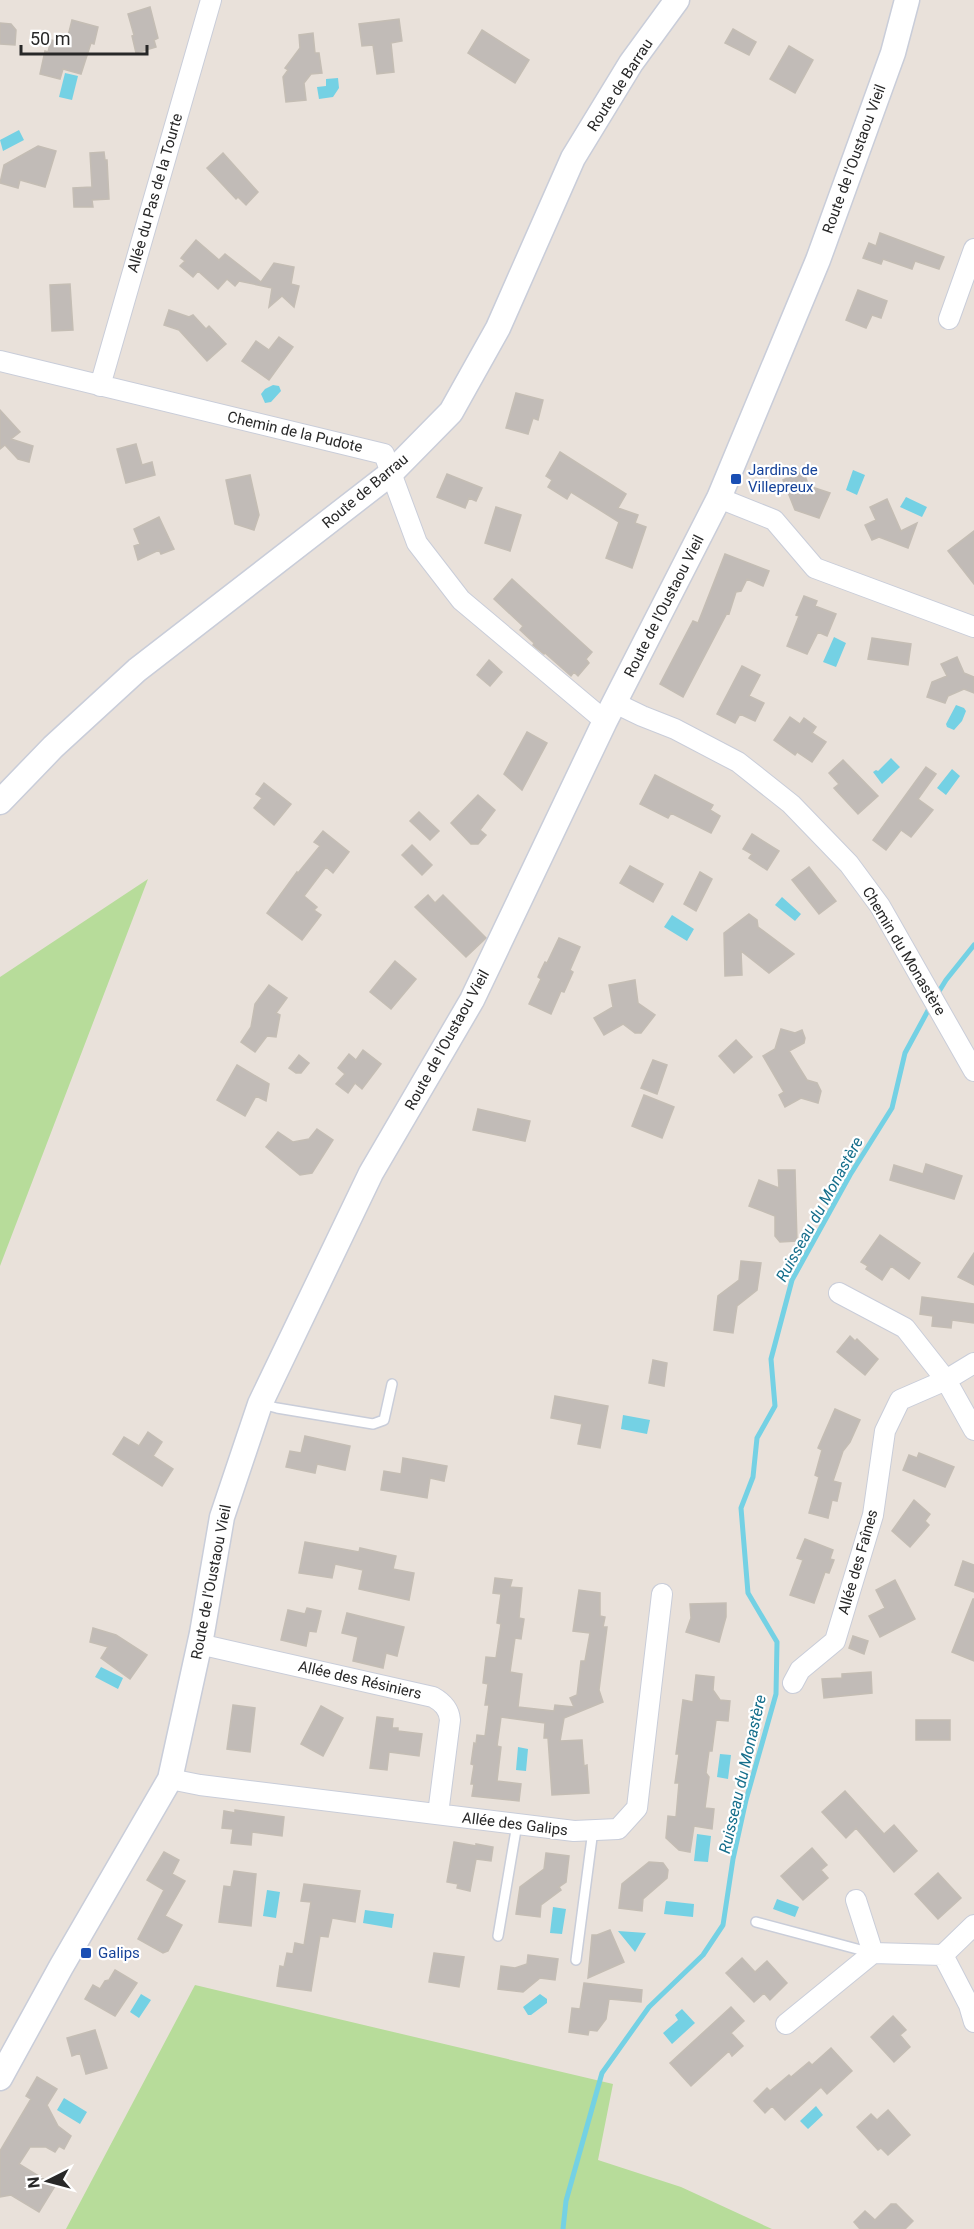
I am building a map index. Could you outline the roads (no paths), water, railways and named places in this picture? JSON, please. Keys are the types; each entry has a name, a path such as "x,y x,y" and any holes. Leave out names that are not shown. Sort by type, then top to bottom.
{"street":[{"name":"Allée du Pas de la Tourte","path":"100,386 211,0"},
{"name":"Route de Barrau","path":"0,802 53,747 137,670 390,474 451,412 498,328 573,158 632,63 677,0"},
{"name":"Route de l'Oustaou Vieil","path":"0,2078 170,1779 199,1644 222,1517 260,1404 371,1173 472,1000 610,712 719,498 818,260 893,53 907,0"},
{"path":"948,319 974,249"},
{"name":"Chemin de la Pudote","path":"0,361 384,454 417,543 461,600 610,712"},
{"path":"719,498 774,520 815,568 974,627"},
{"name":"Chemin du Monastère","path":"610,712 642,716 675,729 738,762 791,804 849,864 880,906 974,1071"},
{"path":"839,1293 905,1328 946,1380 974,1430"},
{"name":"Allée des Faînes","path":"793,1683 800,1670 835,1641 873,1515 885,1431 900,1400 946,1380 974,1363"},
{"name":"Allée des Galips","path":"170,1779 200,1785 574,1832 618,1829 637,1808 662,1594"},
{"name":"Allée des Résiniers","path":"199,1644 433,1697 441,1701 448,1710 450,1720 438,1814"},
{"path":"856,1900 873,1953"},
{"path":"786,2024 873,1953 942,1955 974,1925"},
{"path":"942,1955 969,2005 974,2022"}],"lane":[{"path":"260,1404 373,1424 384,1420 392,1384"},
{"path":"498,1936 517,1824"},
{"path":"576,1960 593,1830"},
{"path":"756,1922 873,1953"}],"water":[{"path":"65,73 78,76 72,100 59,97"},
{"path":"338,78 339,88 333,97 319,99 317,87 326,86 326,79"},
{"path":"19,130 24,140 3,151 0,140"},
{"path":"273,385 279,386 281,391 271,402 265,403 261,394"},
{"path":"853,470 865,475 857,495 846,490"},
{"path":"906,497 927,507 922,517 900,507"},
{"path":"834,637 846,643 836,667 823,662"},
{"path":"956,705 966,711 962,721 954,730 946,724"},
{"path":"891,758 900,767 882,784 873,772 878,771"},
{"path":"952,769 960,776 946,795 937,788"},
{"path":"782,897 801,914 795,921 775,905"},
{"path":"672,915 694,929 687,941 664,927"},
{"path":"623,1415 650,1420 647,1434 621,1429"},
{"path":"101,1667 123,1678 118,1689 95,1677"},
{"path":"518,1747 528,1749 526,1771 516,1770"},
{"path":"720,1754 731,1755 728,1779 717,1777"},
{"path":"697,1834 711,1836 708,1862 694,1861"},
{"path":"267,1890 280,1892 276,1918 263,1916"},
{"path":"777,1899 799,1907 795,1917 773,1909"},
{"path":"666,1901 694,1904 693,1917 664,1914"},
{"path":"553,1907 566,1909 562,1934 550,1933"},
{"path":"365,1910 394,1914 392,1928 363,1923"},
{"path":"618,1931 646,1933 635,1952"},
{"path":"141,1994 151,2000 139,2018 130,2012"},
{"path":"540,1994 547,1999 547,2003 528,2015 523,2007"},
{"path":"682,2009 695,2023 672,2044 663,2033 678,2020 675,2015"},
{"path":"64,2098 87,2112 80,2124 57,2110"},
{"path":"816,2106 823,2115 808,2129 800,2121"}],"waterway":[{"name":"Ruisseau du Monastère","path":"938,993 974,945"},
{"name":"Ruisseau du Monastère","path":"563,2229 566,2201 602,2073 649,2007 703,1955 723,1925 733,1859 746,1800 776,1694 777,1642 748,1593 741,1508 753,1477 757,1438 775,1406 771,1359 792,1280 850,1175 892,1108 905,1053 931,1005"}],"place":[{"name":"Jardins de Villepreux","path":"736,479"},
{"name":"Galips","path":"86,1953"}]}
